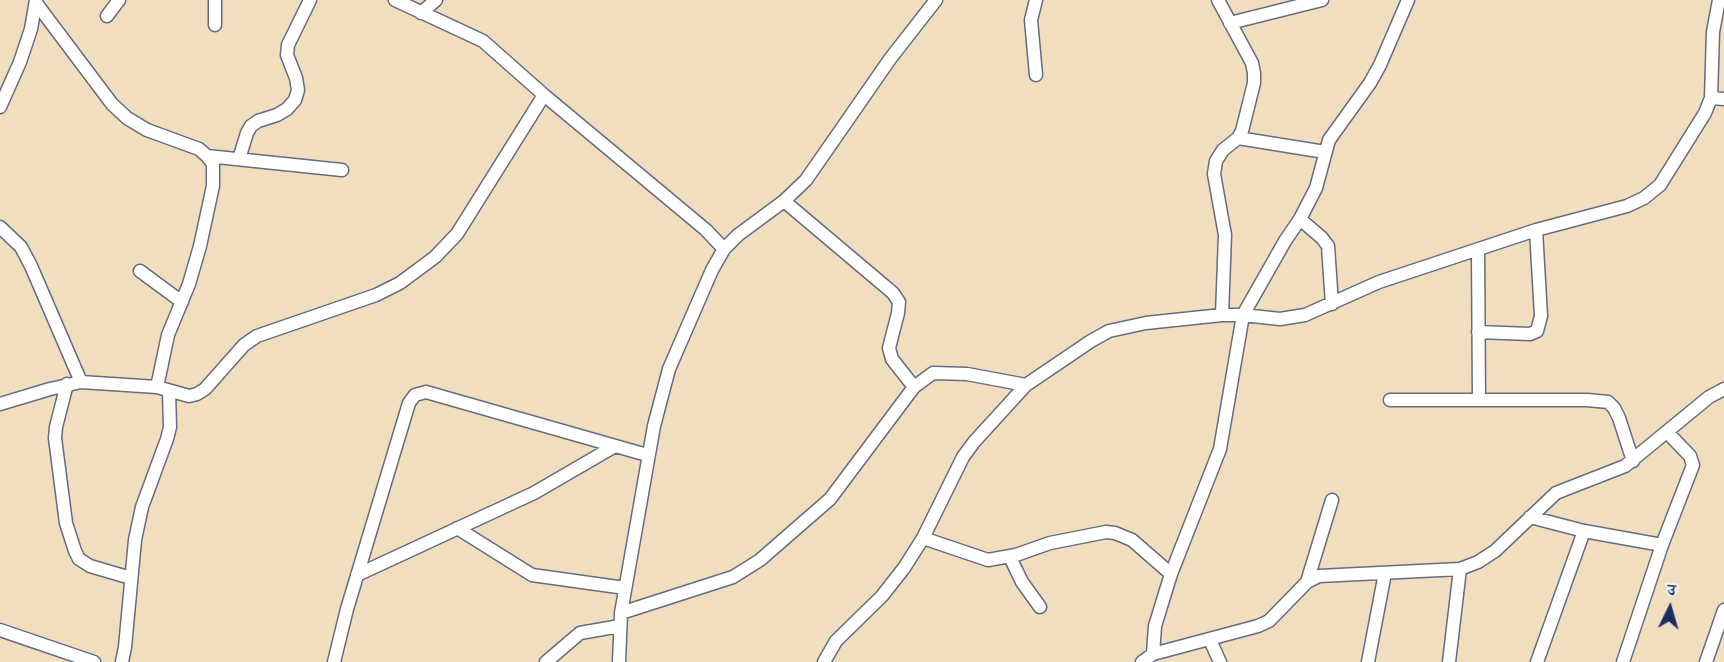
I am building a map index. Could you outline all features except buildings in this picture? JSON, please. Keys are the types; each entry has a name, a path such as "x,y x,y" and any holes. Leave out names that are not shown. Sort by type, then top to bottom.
{"street":[{"path":"108,16 119,0"},
{"path":"214,0 216,25"},
{"path":"239,159 251,126 287,109 294,100 298,90 287,55 288,45 310,0"},
{"path":"395,0 483,41 706,230 724,249"},
{"path":"421,13 436,0"},
{"path":"619,662 620,620 647,455 669,369 712,270 724,249 738,235 784,201 806,180 890,59 936,0"},
{"path":"1036,0 1031,21 1036,75"},
{"path":"1218,0 1252,63 1254,73 1245,124 1238,138 1223,150 1216,161 1214,174 1225,235 1222,315"},
{"path":"1230,23 1322,0"},
{"path":"1153,654 1155,626 1171,574 1220,449 1243,315 1300,219 1316,188 1325,152 1336,129 1375,74 1408,0"},
{"path":"824,662 836,641 893,583 923,538 963,457 974,442 1026,385 1091,341 1109,331 1146,323 1222,315 1280,319 1305,315 1379,282 1536,230 1627,206 1644,198 1660,185 1671,169 1705,113 1711,98 1713,32 1719,0"},
{"path":"0,107 20,62 31,29 36,1"},
{"path":"36,1 112,104 127,118 147,130 199,149 213,164 213,186 194,270 166,343 163,389 170,427 142,507 135,540 122,662"},
{"path":"0,404 81,382 163,389 189,396 197,394 205,389 244,345 257,336 376,295 406,279 423,267 457,234 544,95"},
{"path":"1711,98 1724,99"},
{"path":"1238,138 1325,152"},
{"path":"207,156 342,170"},
{"path":"784,201 893,293 899,302 889,348 892,359 914,387"},
{"path":"1300,219 1328,246 1332,304"},
{"path":"0,227 21,247 31,266 81,382"},
{"path":"1478,332 1530,334 1537,331 1541,316 1536,230"},
{"path":"1478,250 1479,399"},
{"path":"140,271 182,302"},
{"path":"546,662 580,633 732,577 760,560 830,499 914,387 933,373 968,374 1026,385"},
{"path":"67,384 55,438 66,523 75,551 79,559 90,566 130,578"},
{"path":"1142,662 1153,654 1246,631 1269,621 1312,578 1330,574 1460,569 1478,562 1495,550 1556,493 1615,471 1633,461 1709,397 1724,389"},
{"path":"334,662 357,575 409,403 415,395 426,392 647,455"},
{"path":"1390,400 1479,399 1608,402 1619,418 1633,461"},
{"path":"1623,662 1662,545 1693,465 1690,456 1667,432"},
{"path":"357,575 534,493 615,446"},
{"path":"1307,582 1332,500"},
{"path":"1530,517 1584,531 1662,545"},
{"path":"457,528 532,575 625,588"},
{"path":"1537,662 1584,531"},
{"path":"923,538 988,560 1011,557 1050,543 1106,532 1115,533 1132,540 1171,574"},
{"path":"1011,557 1022,582 1040,607"},
{"path":"1449,662 1460,569"},
{"path":"1368,662 1385,573"},
{"path":"1706,662 1724,610"},
{"path":"0,630 94,662"},
{"path":"1210,640 1220,662"}]}
